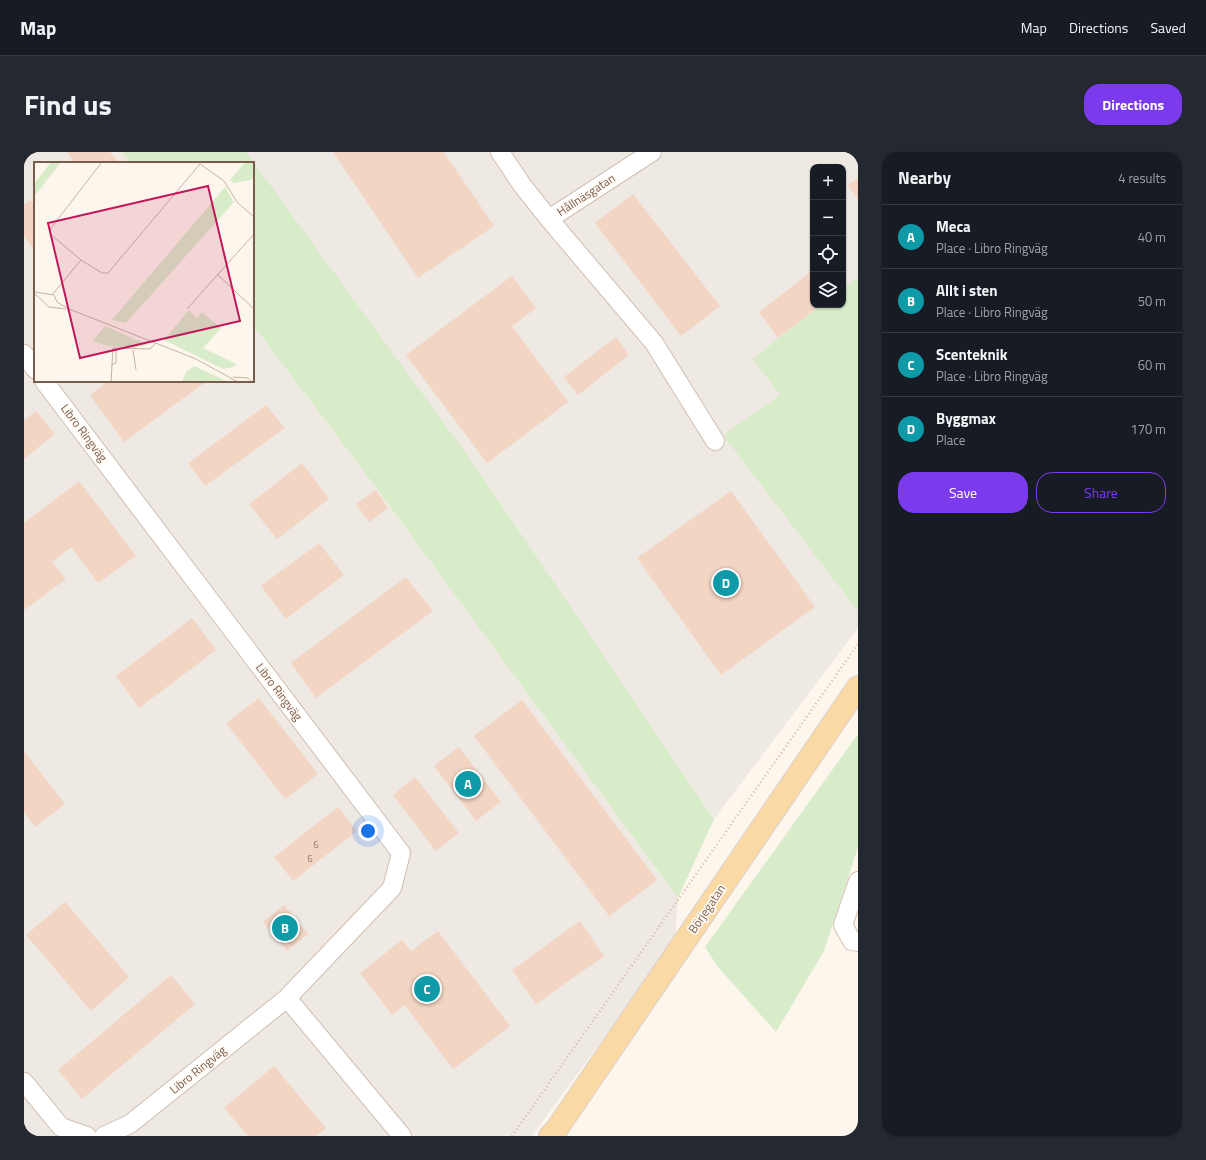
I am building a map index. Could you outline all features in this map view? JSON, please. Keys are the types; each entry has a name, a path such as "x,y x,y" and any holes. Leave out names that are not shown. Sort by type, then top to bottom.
{"main road":[{"name":"Börjegatan","path":"553,1134 858,687"}],"street":[{"name":"Hållnäsgatan","path":"500,152 522,185 549,219 652,152"},
{"path":"549,219 654,343 715,441"},
{"path":"24,354 34,368"},
{"name":"Libro Ringväg","path":"45,382 401,853 392,888 288,998 130,1124 104,1136"},
{"path":"858,881 853,910 843,925 852,940 858,942"},
{"path":"288,998 402,1136"},
{"path":"24,1082 61,1126 87,1136"}],"path":[{"path":"512,1136 858,644"}],"shaded area":[{"path":"24,152 122,152 129,162 34,162 34,382 254,382 254,326 377,489 678,898 675,941 532,1136 24,1136"},
{"path":"243,152 858,152 858,628 714,819 476,467 306,241 254,164 254,162 252,162"}],"green space":[{"path":"122,152 246,152 253,162 129,162"},
{"path":"254,163 476,467 714,819 678,898 377,489 254,326"},
{"path":"858,278 858,611 723,435 780,395 753,359 817,308 846,308 846,286"},
{"path":"858,734 858,847 824,951 776,1032 718,967 705,947"}],"building":[{"path":"67,152 110,152 118,162 74,162"},
{"path":"333,152 444,152 494,226 418,278"},
{"path":"858,178 858,200 848,185"},
{"path":"633,194 720,306 681,336 595,223"},
{"path":"30,200 34,205 34,250 24,236 24,205"},
{"path":"810,272 810,308 817,308 778,338 759,312"},
{"path":"512,276 536,308 512,326 568,402 487,463 406,355"},
{"path":"616,337 629,355 578,395 564,377"},
{"path":"107,382 206,382 124,442 90,395"},
{"path":"266,405 285,428 205,486 188,463"},
{"path":"36,411 55,434 24,459 24,420"},
{"path":"302,463 329,499 277,539 249,504"},
{"path":"79,481 136,556 98,583 71,547 52,562 66,579 24,610 24,523"},
{"path":"376,490 388,508 369,522 356,504"},
{"path":"731,491 815,607 721,675 637,558"},
{"path":"319,543 344,575 286,619 261,586"},
{"path":"406,577 433,611 316,698 291,663"},
{"path":"192,618 216,650 139,708 116,676"},
{"path":"259,698 318,774 285,799 226,723"},
{"path":"522,700 657,880 609,916 474,736"},
{"path":"459,747 501,802 476,821 434,766"},
{"path":"24,751 65,804 35,827 24,812"},
{"path":"415,777 459,833 436,851 393,795"},
{"path":"338,807 357,831 293,881 274,857"},
{"path":"65,902 129,977 91,1011 26,935"},
{"path":"284,905 308,934 287,951 263,922"},
{"path":"580,921 604,956 536,1004 512,970"},
{"path":"438,931 510,1026 453,1069 405,1005 392,1015 360,973 402,940 411,951"},
{"path":"171,975 195,1004 82,1099 58,1070"},
{"path":"274,1066 326,1128 316,1136 248,1136 224,1108"}],"place":[{"name":"Byggmax","path":"726,583"},
{"name":"Meca","path":"468,784"},
{"name":"Allt i sten","path":"285,928"},
{"name":"Scenteknik","path":"427,989"}]}
